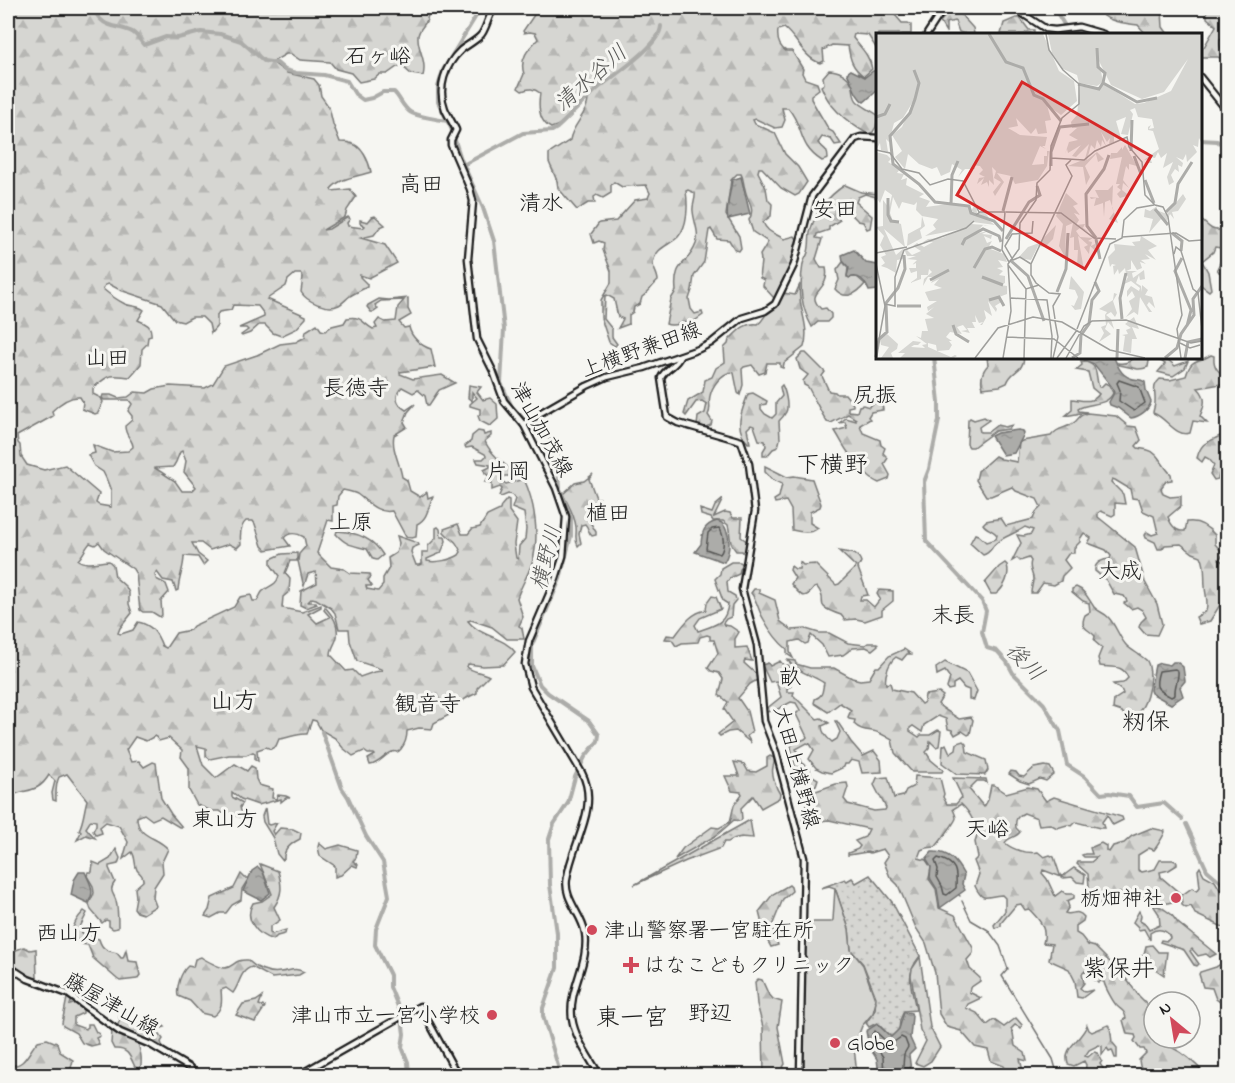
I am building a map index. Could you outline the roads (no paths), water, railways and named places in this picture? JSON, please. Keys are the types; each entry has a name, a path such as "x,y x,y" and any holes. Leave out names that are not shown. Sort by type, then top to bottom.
{"main road":[{"name":"津山加茂線","path":"494,8 487,17 483,33 455,56 443,79 443,101 455,128 451,145 473,201 468,259 475,307 476,335 494,371 504,401 527,423 556,488 566,522 565,544 559,568 527,648 527,673 537,698 588,787 590,800 566,883 569,897 584,929 586,943 573,997 572,1016 578,1036 600,1076"},
{"path":"928,33 944,8"},
{"path":"1017,8 1046,29 1084,27 1100,33"},
{"path":"1202,80 1227,112"},
{"name":"上横野兼田線","path":"527,423 597,381 680,357 711,343 746,316 765,311 775,304 794,265 815,190 855,139 876,138"},
{"name":"大田上横野線","path":"680,357 677,363 661,378 667,417 678,423 741,441 749,469 755,511 741,589 757,645 764,721 778,761 804,858 800,1076"},
{"name":"藤屋津山線","path":"8,966 28,979 68,994 120,1032 151,1045 190,1068 198,1076"},
{"path":"297,1076 420,1006 458,1076"}],"water":[{"path":"851,70 865,77 876,71 876,92 864,102 856,93 847,73"},
{"path":"741,177 750,214 728,219 732,180"},
{"path":"854,250 866,263 876,265 876,290 869,291 862,279 847,276 849,268 843,261 842,255"},
{"path":"1079,358 1114,358 1124,375 1145,382 1151,402 1148,408 1140,415 1131,418 1110,405 1109,402 1114,393 1112,387 1094,364"},
{"path":"1023,431 1024,434 1014,453 1003,455 991,436"},
{"path":"717,521 725,527 729,542 724,562 695,552 701,544 704,529"},
{"path":"1173,662 1183,667 1185,681 1180,687 1183,696 1171,704 1151,693 1150,690 1155,665 1160,663 1170,665"},
{"path":"932,852 947,855 958,865 964,875 962,884 965,890 940,908 937,889 930,878 931,867 926,859"},
{"path":"258,867 263,872 270,893 261,900 243,891 252,871"},
{"path":"79,872 85,872 91,888 92,895 88,903 71,895 74,880"},
{"path":"904,1012 911,1013 912,1016 910,1038 915,1049 909,1055 911,1071 898,1075 879,1075 877,1059 869,1047 866,1031 877,1024 891,1037 899,1029"}],"waterway":[{"path":"93,8 105,23 132,32 144,45 166,37 178,38 201,32 220,34 241,41 264,61 277,63 285,70 324,75 347,81 355,94 363,100 383,92 394,92 410,112 448,121"},
{"name":"横野川","path":"481,8 443,70 438,87 438,102 451,128 494,241 504,329 501,383 512,407 552,440 560,452 558,463 560,489 571,518 571,536 560,579 532,645 532,666 540,685 589,721 599,735 598,741 585,757 575,777 568,803 554,824 549,839 550,885 557,933 557,968 543,1008 543,1016 561,1076"},
{"path":"1054,8 1068,33"},
{"name":"清水谷川","path":"463,165 523,133 552,131 557,128 595,91 644,52 658,34 661,26"},
{"path":"1202,140 1217,141 1228,148"},
{"name":"後川","path":"934,358 939,420 929,469 924,482 926,541 982,601 986,611 982,632 987,648 997,651 1013,673 1044,704 1060,731 1067,765 1084,776 1101,794 1129,796 1137,807 1164,803 1182,819"},
{"path":"322,732 342,788 366,836 383,862 389,896 376,929 375,945 390,975 390,987 401,1014"},
{"name":"後川","path":"1186,824 1207,870 1228,888"},
{"path":"962,901 971,920 988,930 1000,946 1008,969 1002,976 1053,1059 1058,1076"},
{"path":"402,1019 404,1034 402,1047 408,1062 409,1076"}],"place":[{"name":"栃畑神社","path":"1176,898"},
{"name":"津山警察署一宮駐在所","path":"592,930"},
{"name":"はなこどもクリニック","path":"631,965"},
{"name":"津山市立一宮小学校","path":"492,1015"},
{"name":"Globe","path":"835,1043"}],"district":[{"name":"石ヶ峪","path":"378,55"},
{"name":"高田","path":"421,183"},
{"name":"清水","path":"541,202"},
{"name":"安田","path":"835,208"},
{"name":"山田","path":"107,357"},
{"name":"長徳寺","path":"356,387"},
{"name":"尻振","path":"875,394"},
{"name":"下横野","path":"832,464"},
{"name":"片岡","path":"508,470"},
{"name":"植田","path":"608,512"},
{"name":"上原","path":"351,521"},
{"name":"大成","path":"1120,570"},
{"name":"末長","path":"953,614"},
{"name":"畝","path":"790,676"},
{"name":"山方","path":"234,700"},
{"name":"観音寺","path":"428,703"},
{"name":"籾保","path":"1146,721"},
{"name":"東山方","path":"225,818"},
{"name":"天峪","path":"987,828"},
{"name":"西山方","path":"69,932"},
{"name":"紫保井","path":"1119,968"},
{"name":"野辺","path":"710,1012"},
{"name":"東一宮","path":"632,1017"}]}
